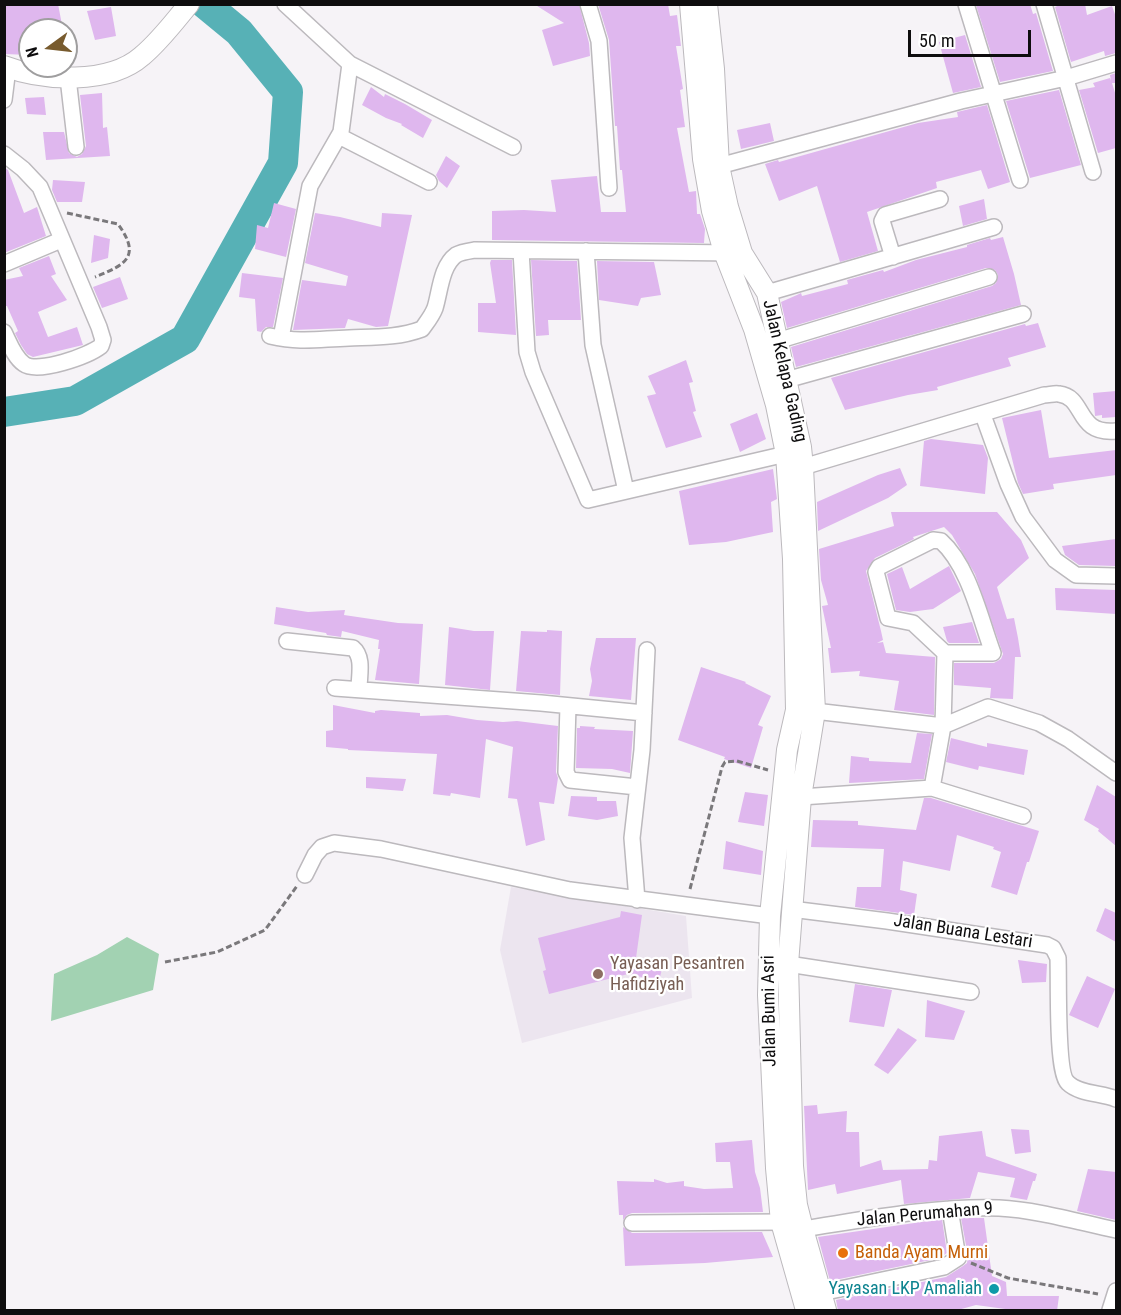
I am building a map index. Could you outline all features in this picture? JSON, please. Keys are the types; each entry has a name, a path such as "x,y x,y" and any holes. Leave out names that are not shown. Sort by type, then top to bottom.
{"street":[{"path":"78,77 100,75 123,68 141,57 189,4"},
{"path":"285,4 350,64 513,147"},
{"path":"588,4 599,41 609,188"},
{"name":"Jalan Kelapa Gading","path":"690,4 703,159 712,211 733,253 766,293 801,447 806,710"},
{"name":"Jalan Kelapa Gading","path":"707,4 714,69 719,166 728,207 733,253 776,405 786,454 806,710"},
{"path":"966,4 1020,180"},
{"path":"1044,4 1093,172"},
{"path":"719,166 993,94 1066,78 1116,63"},
{"path":"350,64 346,104 339,136 310,186 275,337 310,342 394,337 422,329 434,311 450,262 456,255 475,250 733,253"},
{"path":"4,100 6,67"},
{"path":"68,78 76,147"},
{"path":"339,136 429,182"},
{"path":"4,154 40,187 102,334 101,346 94,352 61,362 32,367 24,364 17,357 4,332"},
{"path":"893,257 882,221 885,215 940,199"},
{"path":"766,293 994,227"},
{"path":"4,264 61,240"},
{"path":"585,250 593,345 626,491"},
{"path":"521,251 527,352 533,372 588,500 786,454"},
{"path":"777,341 989,277"},
{"path":"786,380 1023,314"},
{"path":"803,466 983,415 1044,395 1059,394 1071,400 1093,428 1099,431 1116,431"},
{"path":"983,415 1008,484 1023,517 1055,560 1076,575 1116,576"},
{"path":"932,788 943,726 945,653 913,623 888,618 876,576 879,567 933,540 941,541 956,559 968,584 993,653 945,653"},
{"path":"287,641 352,648 358,652 360,658 359,689"},
{"path":"638,900 632,838 642,750 646,650"},
{"path":"335,688 644,713"},
{"path":"568,706 566,772 570,780 637,787"},
{"path":"806,710 943,726 988,707 1039,723 1116,773"},
{"name":"Jalan Bumi Asri","path":"806,710 787,750 770,916 768,995 784,1167 796,1194 803,1229 824,1302"},
{"name":"Jalan Bumi Asri","path":"806,710 788,964 781,1222 806,1311"},
{"path":"801,797 932,788 1023,816"},
{"path":"305,875 315,855 322,847 333,843 381,849 570,890 770,916"},
{"name":"Jalan Buana Lestari","path":"791,909 1017,940 1053,948 1058,958 1064,1079 1075,1088 1116,1099"},
{"path":"788,964 971,992"},
{"name":"Jalan Perumahan 9","path":"803,1229 909,1213 1001,1208 1024,1210 1116,1230"},
{"path":"824,1302 944,1267 958,1258 951,1209"},
{"path":"632,1223 781,1222"}],"path":[{"path":"51,211 118,224 125,234 130,250 126,262 120,267 80,283"},
{"path":"686,905 722,767 726,762 736,760 784,774"},
{"path":"165,962 217,952 265,930 305,875"},
{"path":"958,1258 1008,1278 1113,1300"}],"shaded area":[{"name":"Yayasan Pesantren Hafidziyah","path":"511,887 686,916 692,998 522,1043 500,950"}],"green space":[{"path":"127,937 159,954 153,990 51,1021 54,974 97,955"}],"building":[{"path":"4,4 58,4 61,18 18,18 18,55 4,54"},
{"path":"534,4 579,4 590,56 553,66 542,30 564,23"},
{"path":"598,4 668,4 670,16 677,15 681,46 676,46 683,89 680,90 685,127 677,128 689,192 696,191 697,214 700,214 705,229 704,243 492,240 492,211 556,212 551,180 597,176 601,212 626,212 617,126 615,126 609,40"},
{"path":"1030,4 1033,14 1036,13 1053,71 1000,82 976,5"},
{"path":"1062,4 1085,4 1087,15 1112,6 1116,17 1116,53 1105,56 1104,51 1071,62 1055,7"},
{"path":"111,7 116,36 95,40 87,11"},
{"path":"965,35 981,87 953,93 939,42"},
{"path":"1116,73 1116,83 1112,83 1116,96 1116,148 1098,153 1079,90 1095,87 1093,83 1110,78 1111,81 1110,75"},
{"path":"371,87 384,97 385,94 432,120 423,138 402,124 362,105"},
{"path":"1059,90 1081,165 1030,178 1006,101"},
{"path":"102,93 103,128 107,127 110,156 46,160 43,132 64,132 69,153 77,157 82,154 86,146 80,95"},
{"path":"44,97 46,115 27,114 25,98"},
{"path":"987,105 1010,182 988,189 981,170 936,182 937,188 867,212 878,251 840,262 817,186 779,201 765,164 918,123 958,117 957,112"},
{"path":"770,123 774,141 741,149 737,130"},
{"path":"446,156 460,166 447,188 436,175"},
{"path":"4,167 8,170 24,213 37,207 46,236 4,253"},
{"path":"53,180 85,182 82,202 57,202 52,190"},
{"path":"984,199 987,219 963,226 959,206"},
{"path":"274,203 296,209 286,257 255,249 257,225 268,228"},
{"path":"315,213 381,227 382,213 412,215 388,326 376,327 348,319 345,328 293,330 302,280 346,286 348,276 305,263"},
{"path":"94,235 110,239 108,258 91,263"},
{"path":"1003,237 1021,305 796,367 791,347 992,286 996,283 998,275 995,270 986,268 787,328 781,302 801,293 802,296 848,284 847,280 883,270 884,272 990,238 991,240"},
{"path":"49,256 56,274 51,276 67,300 38,312 48,337 77,327 83,345 33,357 27,354 21,345 15,333 18,331 7,306 4,306 4,280 23,276 19,268"},
{"path":"491,260 512,260 516,335 478,332 478,303 496,303"},
{"path":"531,260 577,261 581,320 548,320 549,335 536,336"},
{"path":"597,261 654,262 661,295 641,298 638,306 599,300"},
{"path":"242,273 283,278 273,327 266,327 261,332 257,331 255,299 239,297"},
{"path":"120,277 128,299 102,308 93,287"},
{"path":"1038,323 1046,347 1008,358 1011,366 937,387 938,390 845,410 831,378 1025,324 1026,326"},
{"path":"686,360 693,382 689,383 696,411 693,412 702,437 666,448 647,396 656,394 648,376"},
{"path":"1116,391 1116,417 1095,416 1093,393"},
{"path":"1041,410 1049,458 1116,450 1116,475 1053,484 1054,489 1023,494 1018,483 1002,418"},
{"path":"757,413 766,439 740,452 730,424"},
{"path":"931,439 983,445 988,458 985,494 920,486 924,441"},
{"path":"900,468 907,485 888,498 818,531 817,502 878,475"},
{"path":"773,469 777,499 771,502 773,532 726,542 689,545 679,491"},
{"path":"891,512 997,512 1021,540 1029,558 997,587 1007,619 1014,618 1021,657 1015,657 1013,699 990,698 991,688 954,685 954,663 994,663 1001,659 1003,654 975,574 952,535 944,527 913,537 914,539 875,558 866,571 883,640 877,643 883,642 886,653 935,657 934,715 894,710 899,681 859,676 860,671 831,673 828,648 831,648 822,606 828,605 821,580 819,549 894,526"},
{"path":"1116,539 1116,566 1079,565 1065,555 1062,546"},
{"path":"949,566 961,591 933,609 910,612 896,610 887,574 902,567 910,589"},
{"path":"1055,588 1116,590 1116,614 1056,610"},
{"path":"276,607 308,612 345,610 344,615 398,623 423,624 419,684 375,680 380,649 378,649 379,640 342,631 341,637 274,624"},
{"path":"972,622 979,643 949,643 947,641 943,627"},
{"path":"449,627 494,631 490,690 445,685"},
{"path":"547,630 562,631 560,695 516,691 521,631 547,632"},
{"path":"596,638 636,638 631,700 589,696 592,681 590,669"},
{"path":"701,667 746,682 771,696 758,725 763,727 751,768 678,740"},
{"path":"333,705 375,713 381,710 420,713 420,716 447,715 477,720 517,721 558,726 556,772 558,778 554,804 539,802 545,840 526,846 517,799 508,798 513,747 486,739 480,798 451,793 450,796 433,794 437,754 326,747 326,731 333,730"},
{"path":"580,726 633,731 630,773 612,769 576,768 577,728"},
{"path":"917,733 932,734 924,779 849,783 851,756 869,758 869,761 911,763"},
{"path":"951,738 987,747 987,743 1028,750 1024,775 979,766 978,770 946,762"},
{"path":"366,777 406,779 403,791 366,788"},
{"path":"1097,785 1116,797 1116,846 1098,831 1099,829 1084,820"},
{"path":"745,792 768,795 764,826 738,822"},
{"path":"571,796 597,797 597,801 616,801 618,816 597,820 568,816"},
{"path":"924,798 931,798 1039,831 1017,895 991,887 1001,852 993,849 994,847 957,835 950,871 903,861 900,890 917,894 914,915 855,907 857,887 881,887 884,849 811,847 813,820 858,821 858,825 916,830"},
{"path":"726,841 763,851 761,875 723,869"},
{"path":"1105,908 1116,913 1116,942 1096,931"},
{"path":"621,911 642,915 636,958 663,965 659,981 628,974 549,994 538,938 620,917"},
{"path":"1018,960 1047,964 1046,982 1022,983"},
{"path":"1087,976 1115,989 1098,1028 1069,1015"},
{"path":"855,984 892,990 884,1027 849,1022"},
{"path":"927,1000 965,1011 954,1040 925,1037"},
{"path":"898,1028 917,1040 888,1074 874,1065"},
{"path":"817,1105 818,1114 847,1111 846,1132 859,1132 860,1167 881,1160 883,1170 928,1169 929,1160 937,1161 939,1136 982,1131 986,1156 1037,1174 1035,1181 1033,1181 1027,1200 1010,1197 1015,1178 978,1172 970,1198 904,1204 901,1180 837,1194 835,1184 808,1190 804,1106"},
{"path":"1011,1129 1029,1130 1031,1152 1015,1154"},
{"path":"752,1140 755,1172 763,1212 632,1213 623,1220 623,1215 619,1215 617,1181 654,1182 654,1179 667,1183 684,1181 684,1186 704,1189 733,1188 730,1162 716,1162 715,1143"},
{"path":"1088,1169 1116,1172 1116,1220 1077,1211"},
{"path":"961,1218 984,1218 992,1276 1006,1282 1007,1296 1059,1296 1057,1311 1020,1311 976,1305 954,1311 838,1311 836,1300 946,1277 967,1263 968,1256"},
{"path":"942,1219 947,1253 940,1258 830,1281 818,1237"},
{"path":"623,1227 632,1233 762,1232 773,1257 705,1263 625,1266"}],"waterway":[{"path":"4,412 75,401 185,339 283,163 288,92 239,32 205,4"}],"place":[{"name":"Yayasan Pesantren Hafidziyah","path":"598,974"},
{"name":"Banda Ayam Murni","path":"843,1253"},
{"name":"Yayasan LKP Amaliah","path":"994,1289"}]}
